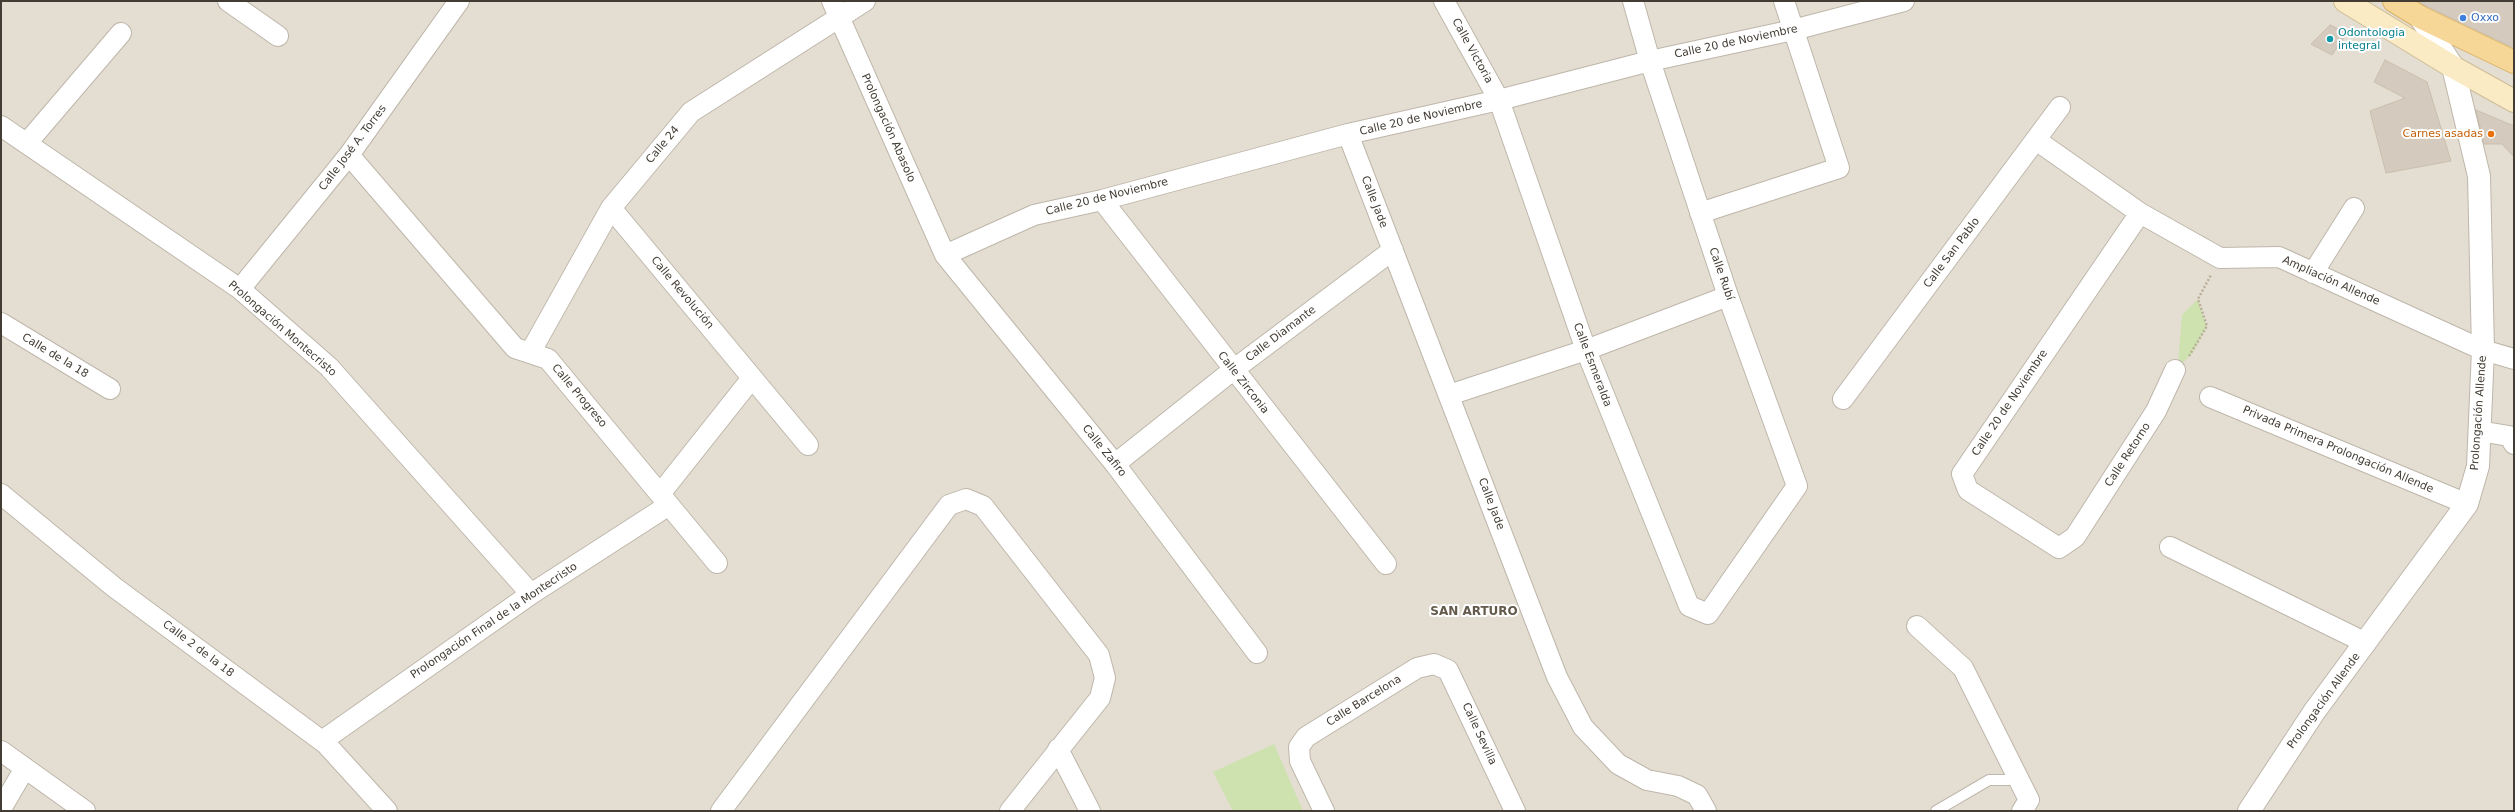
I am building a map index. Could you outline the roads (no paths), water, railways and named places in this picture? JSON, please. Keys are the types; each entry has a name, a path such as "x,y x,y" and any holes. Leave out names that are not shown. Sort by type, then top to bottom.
{"main road":[{"path":"2345,1 2453,67 2514,101"},
{"path":"2394,1 2417,9 2514,62"}],"street":[{"path":"228,1 278,36"},
{"name":"Calle José A. Torres","path":"240,289 349,155 459,1"},
{"name":"Calle 24","path":"530,353 611,208 691,112 836,9 864,1"},
{"name":"Calle Victoria","path":"1444,1 1500,100"},
{"name":"Calle Rubí","path":"1633,1 1650,61 1728,296 1797,486 1708,614"},
{"path":"1700,213 1839,168 1784,1"},
{"name":"Calle 20 de Noviembre","path":"945,255 1034,215 1102,200 1348,134 1500,100 1650,61 1793,30 1904,1"},
{"name":"Prolongación Abasolo","path":"836,9 945,255"},
{"path":"2417,9 2453,67"},
{"path":"27,144 121,33"},
{"name":"Prolongación Allende","path":"2248,811 2314,712 2467,504 2478,466 2483,350 2479,176 2453,67"},
{"name":"Calle Esmeralda","path":"1500,100 1586,350 1689,606 1708,614"},
{"name":"Calle San Pablo","path":"1843,399 2060,107"},
{"name":"Prolongación Montecristo","path":"1,126 240,289 329,367 531,594"},
{"name":"Calle Jade","path":"1348,134 1450,395 1557,677 1583,727 1618,764 1647,780 1678,786 1697,795 1706,811"},
{"path":"2036,140 2140,213"},
{"name":"Calle Progreso","path":"349,155 515,348 548,359 717,563"},
{"name":"Calle Zirconia","path":"1102,200 1233,370 1386,564"},
{"name":"Calle Revolución","path":"611,208 808,445"},
{"path":"2313,273 2354,208"},
{"name":"Calle 20 de Noviembre","path":"2075,537 2059,548 1968,490 1962,474 2140,213"},
{"name":"Ampliación Allende","path":"2140,213 2220,258 2279,257 2483,350 2514,359"},
{"name":"Calle Diamante","path":"1115,464 1233,370 1393,250"},
{"name":"Calle Zafiro","path":"945,255 1115,464 1257,653"},
{"path":"1450,395 1586,350 1728,296"},
{"name":"Calle de la 18","path":"1,323 110,389"},
{"name":"Calle Retorno","path":"2075,537 2156,411 2175,370"},
{"name":"Prolongación Final de la Montecristo","path":"322,741 664,499 752,378"},
{"name":"Privada Primera Prolongación Allende","path":"2210,396 2467,504"},
{"path":"2479,431 2509,436 2514,444"},
{"name":"Calle 2 de la 18","path":"1,494 114,586 322,741 387,811"},
{"path":"721,811 948,505 966,499 983,506 1099,655 1105,678 1100,698 1010,811"},
{"path":"2170,547 2366,643"},
{"path":"1917,626 1963,668 2029,800 2022,811"},
{"name":"Calle Barcelona","path":"1324,811 1300,761 1299,746 1306,737 1416,668 1434,664"},
{"name":"Calle Sevilla","path":"1434,664 1448,670 1515,811"},
{"path":"1058,749 1090,811"},
{"path":"1,751 85,811"},
{"path":"1,809 25,768"}],"lane":[{"path":"1936,811 1988,780 2019,780"}],"place":[{"name":"Oxxo","path":"2463,18"},
{"name":"Odontologia integral","path":"2330,39"},
{"name":"Carnes asadas","path":"2491,134"}],"district":[{"name":"SAN ARTURO","path":"1474,612"}]}
